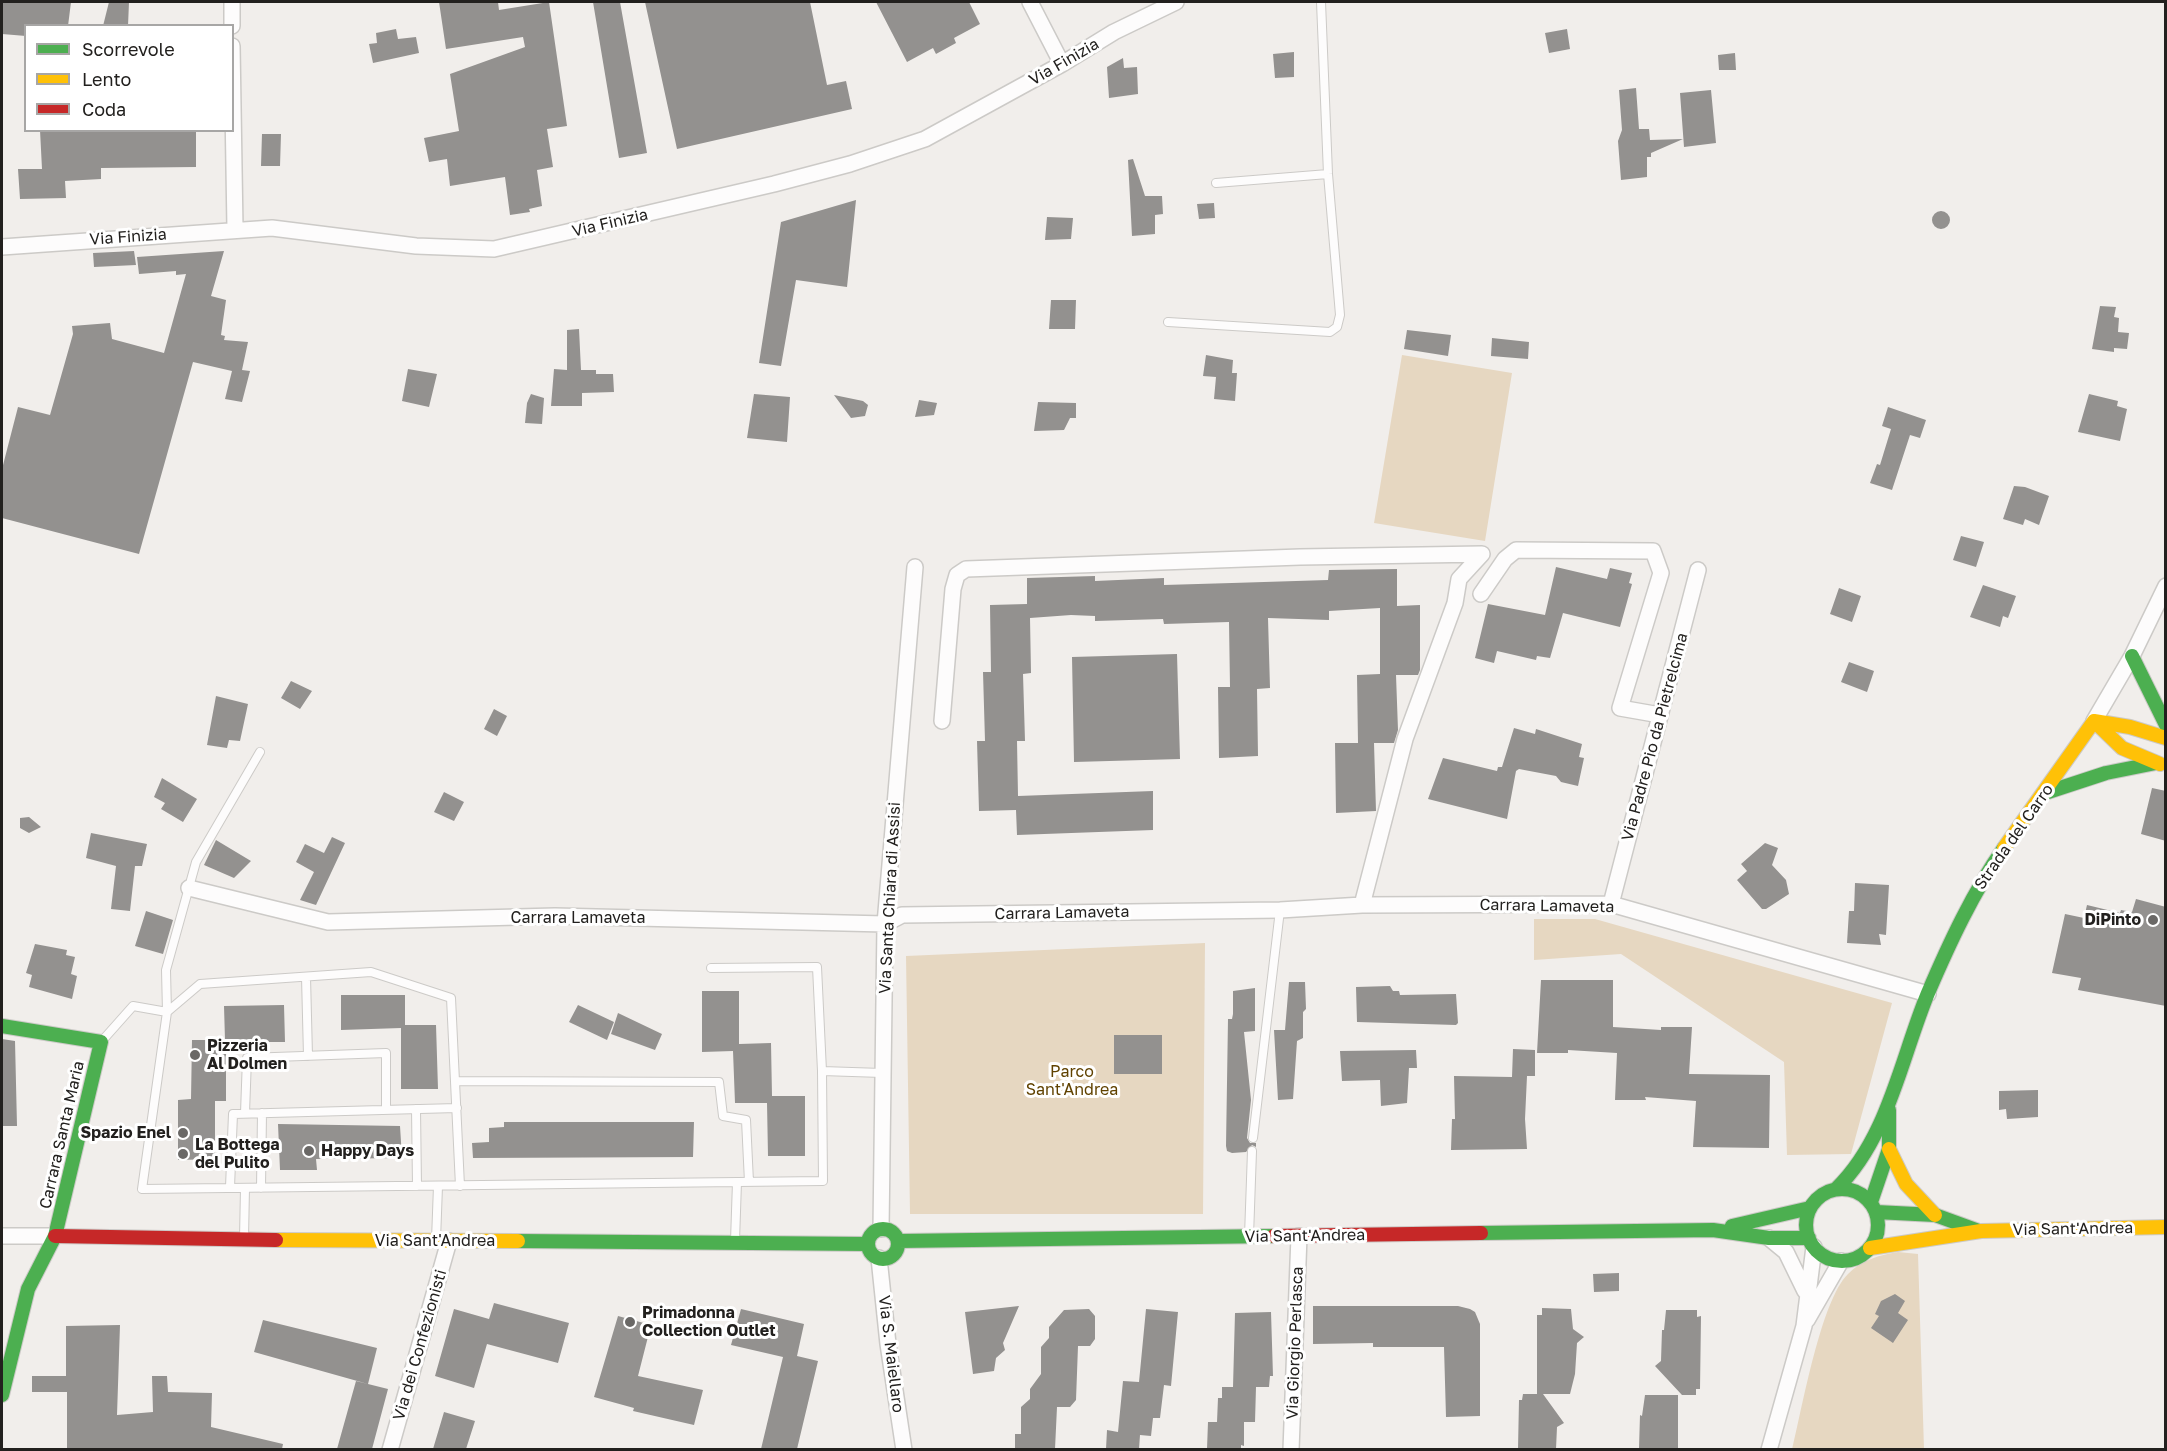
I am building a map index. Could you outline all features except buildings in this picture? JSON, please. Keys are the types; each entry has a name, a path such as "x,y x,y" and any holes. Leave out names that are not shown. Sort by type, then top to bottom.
{"main road":[{"path":"2132,656 2166,725"},
{"path":"2094,721 2130,727 2166,738"},
{"path":"2094,721 2122,748 2161,764"},
{"name":"Strada del Carro","path":"1836,1189 1855,1171 1889,1102 1928,994 1984,874 2045,793 2094,721"},
{"path":"2045,793 2106,773 2161,764"},
{"path":"2,1026 101,1042"},
{"name":"Carrara Santa Maria","path":"2,1395 28,1289 55,1236 101,1042"},
{"name":"Strada del Carro","path":"1873,1207 1889,1149 1889,1102"},
{"path":"1889,1149 1906,1184 1935,1215"},
{"name":"Via Sant'Andrea","path":"1713,1230 1810,1208 1816,1199 1836,1189 1855,1191 1873,1207 1935,1215 1980,1232"},
{"path":"1870,1248 1878,1231 1873,1207"},
{"path":"1810,1208 1807,1218 1811,1242"},
{"name":"Via Sant'Andrea","path":"898,1241 1713,1230 1811,1242 1821,1254 1841,1261 1862,1255 1870,1248 1980,1232 2166,1227"},
{"path":"881,1229 890,1231 898,1241 893,1255 879,1258 872,1253 868,1244 873,1233 881,1229"},
{"name":"Via Sant'Andrea","path":"55,1236 244,1240 868,1244"}],"street":[{"path":"232,2 232,24"},
{"path":"1030,2 1062,64"},
{"name":"Via Finizia","path":"2,247 272,228 416,246 494,249 600,226 850,164 925,139 1062,64 1114,32 1176,2"},
{"path":"233,132 235,229"},
{"path":"1481,594 1505,559 1516,550 1653,551 1661,573 1620,708 1660,715"},
{"path":"942,721 953,589 957,575 966,569 1288,557 1482,554 1459,579 1455,603 1405,739 1362,906"},
{"name":"Via Santa Chiara di Assisi","path":"881,1229 885,924 915,567"},
{"name":"Via Padre Pio da Pietrelcima","path":"1611,904 1698,570"},
{"name":"Strada del Carro","path":"2094,721 2132,656 2166,586"},
{"name":"Carrara Lamaveta","path":"189,888 328,922 555,916 885,924 902,915 1280,910 1362,906 1611,904 1928,994"},
{"name":"Via Sant'Andrea","path":"2,1236 55,1236"},
{"name":"Via Giorgio Perlasca","path":"1291,1449 1299,1236"},
{"path":"1769,1238 1786,1252 1806,1293"},
{"name":"Via dei Confezionisti","path":"390,1449 443,1241"},
{"path":"1769,1449 1804,1326 1811,1242"},
{"name":"Via S. Maiellaro","path":"879,1258 888,1344 904,1449"},
{"path":"1804,1326 1841,1261"}],"lane":[{"path":"1168,322 1330,332 1337,327 1340,315 1328,174 1321,2"},
{"path":"1216,183 1328,174"},
{"path":"260,752 196,862 166,970 167,1012 142,1189 823,1181 822,1071 817,967 711,968"},
{"path":"1253,1137 1280,910"},
{"path":"167,1012 200,984 371,972 451,998 460,1186"},
{"path":"306,977 308,1056"},
{"path":"101,1042 133,1005 167,1012"},
{"path":"245,1113 247,1058 386,1053 387,1109"},
{"path":"822,1071 882,1073"},
{"path":"455,1081 719,1082 723,1116 746,1120 749,1182"},
{"path":"230,1187 233,1114 457,1108"},
{"path":"416,1109 417,1186"},
{"path":"261,1188 262,1113"},
{"path":"1249,1236 1252,1151"},
{"path":"735,1243 737,1182"},
{"path":"438,1186 443,1241"},
{"path":"244,1240 245,1188"}],"green space":[{"path":"1402,355 1512,373 1485,541 1374,523"},
{"path":"1534,919 1595,919 1892,1003 1851,1154 1787,1155 1784,1062 1621,954 1534,960"},
{"name":"Parco Sant'Andrea","path":"1205,943 1203,1214 910,1214 906,956"},
{"path":"1898,1252 1918,1254 1924,1449 1792,1450 1821,1330 1838,1287 1859,1265"}],"traffic: fast":[{"path":"2132,656 2166,725"},
{"path":"2045,793 2106,773 2156,763"},
{"path":"1836,1189 1854,1169 1881,1122 1918,1018 1944,956 1972,900 2004,848"},
{"path":"2,1026 101,1042 55,1236 28,1289 2,1395"},
{"path":"1871,1202 1889,1149 1889,1110"},
{"path":"1842,1189 1862,1195 1872,1205 1878,1225 1872,1245 1862,1255 1842,1261 1822,1255 1812,1245 1806,1225 1812,1205 1822,1195 1842,1189"},
{"path":"1732,1226 1810,1208"},
{"path":"1876,1212 1935,1215 1979,1231"},
{"path":"883,1229 889,1230 897,1238 898,1244 897,1250 889,1258 883,1259 877,1258 869,1250 868,1244 869,1238 877,1230 883,1229"},
{"path":"1481,1233 1713,1230 1769,1238 1809,1238"},
{"path":"898,1241 1274,1236"},
{"path":"518,1241 868,1244"}],"traffic: slow":[{"path":"2004,848 2094,721"},
{"path":"2094,721 2122,748 2160,764"},
{"path":"2094,721 2130,727 2166,738"},
{"path":"1889,1149 1906,1184 1935,1215"},
{"path":"1870,1248 1981,1231 2166,1227"},
{"path":"276,1240 518,1241"}],"traffic: jam":[{"path":"1274,1236 1481,1233"},
{"path":"55,1236 276,1240"}],"place":[{"name":"DiPinto","path":"2153,920"},
{"name":"Pizzeria Al Dolmen","path":"195,1055"},
{"name":"Spazio Enel","path":"183,1133"},
{"name":"Happy Days","path":"309,1151"},
{"name":"La Bottega del Pulito","path":"183,1154"},
{"name":"Primadonna Collection Outlet","path":"630,1322"}]}
